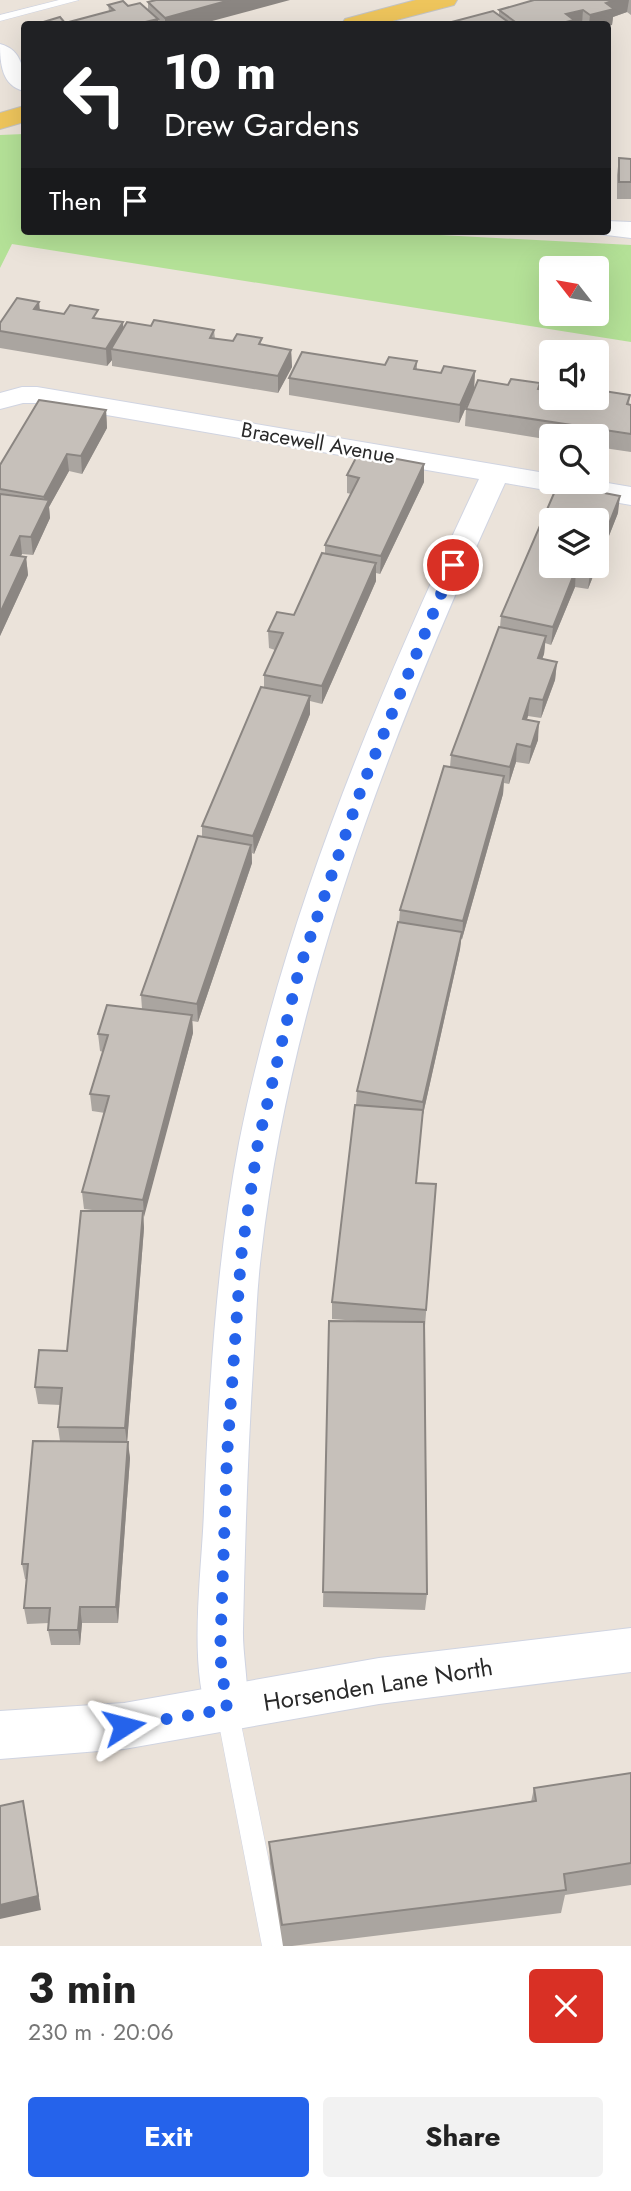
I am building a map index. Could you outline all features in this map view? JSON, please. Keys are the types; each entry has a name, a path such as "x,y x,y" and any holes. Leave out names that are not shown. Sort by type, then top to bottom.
{"main road":[{"path":"365,21 445,0"},
{"path":"0,121 21,115"}],"street":[{"path":"0,52 21,79"},
{"path":"611,229 631,230"},
{"name":"Bracewell Avenue","path":"3,400 22,395 37,395 631,496"},
{"path":"227,1709 220,1655 227,1456 241,1257 258,1143 299,970 363,784 430,615 495,474"},
{"name":"Horsenden Lane North","path":"0,1735 124,1726 379,1681 631,1650"}],"lane":[{"path":"0,18 73,0"},
{"path":"227,1709 274,1946"}],"green space":[{"path":"21,134 21,235 441,235 631,245 631,342 12,244 0,268 0,135"}],"building":[{"path":"230,0 165,18 148,2"},
{"path":"534,0 615,0 606,3 614,9 590,15 583,10 566,14 574,20 570,21 514,21 499,10"},
{"path":"123,1 128,6 140,3 158,19 73,21 114,10 108,5"},
{"path":"493,11 507,21 455,21"},
{"path":"60,17 63,21 47,21"},
{"path":"619,158 631,159 631,182 619,182"},
{"path":"17,298 39,302 34,309 64,314 70,305 98,310 93,318 123,322 106,349 0,331 0,323"},
{"path":"154,320 214,330 210,338 233,341 237,334 262,338 259,344 291,350 278,376 111,349 127,322 151,326"},
{"path":"302,352 385,365 389,357 417,361 414,369 441,373 444,366 475,371 460,405 289,378"},
{"path":"511,379 539,383 539,410 609,410 609,392 630,395 627,404 631,405 631,434 609,431 609,424 565,424 466,409 478,380 508,385"},
{"path":"39,400 106,410 81,456 67,454 44,497 0,489 0,465"},
{"path":"359,452 424,464 381,556 325,545 359,478 347,475"},
{"path":"0,494 49,500 31,537 20,536 11,555 26,557 0,613"},
{"path":"554,494 620,496 609,524 609,508 548,508"},
{"path":"539,528 539,578 572,578 553,627 501,616"},
{"path":"322,553 376,563 322,686 264,675 283,633 268,631 277,612 294,615"},
{"path":"499,627 546,636 538,658 557,662 543,700 530,698 523,719 539,722 531,747 517,744 510,767 451,755"},
{"path":"261,687 310,696 253,836 202,826"},
{"path":"444,766 504,776 463,921 400,910"},
{"path":"198,836 251,845 197,1004 141,995"},
{"path":"398,922 462,932 423,1102 357,1091"},
{"path":"107,1005 192,1015 143,1200 82,1192 109,1096 90,1094 108,1035 98,1034"},
{"path":"355,1105 423,1110 416,1183 436,1184 426,1310 332,1302"},
{"path":"81,1211 143,1211 125,1428 58,1427 62,1388 35,1387 39,1350 67,1351"},
{"path":"329,1321 424,1322 427,1594 323,1592"},
{"path":"33,1441 128,1442 116,1607 80,1607 78,1630 48,1630 50,1608 24,1608 28,1564 22,1564"},
{"path":"631,1773 631,1863 564,1874 566,1890 282,1925 269,1842 536,1801 534,1788"},
{"path":"23,1801 38,1896 0,1905 0,1806"}],"route":[{"path":"124,1726 227,1709 220,1655 227,1456 241,1257 258,1143 299,970 363,784 430,615 453,565"}]}
